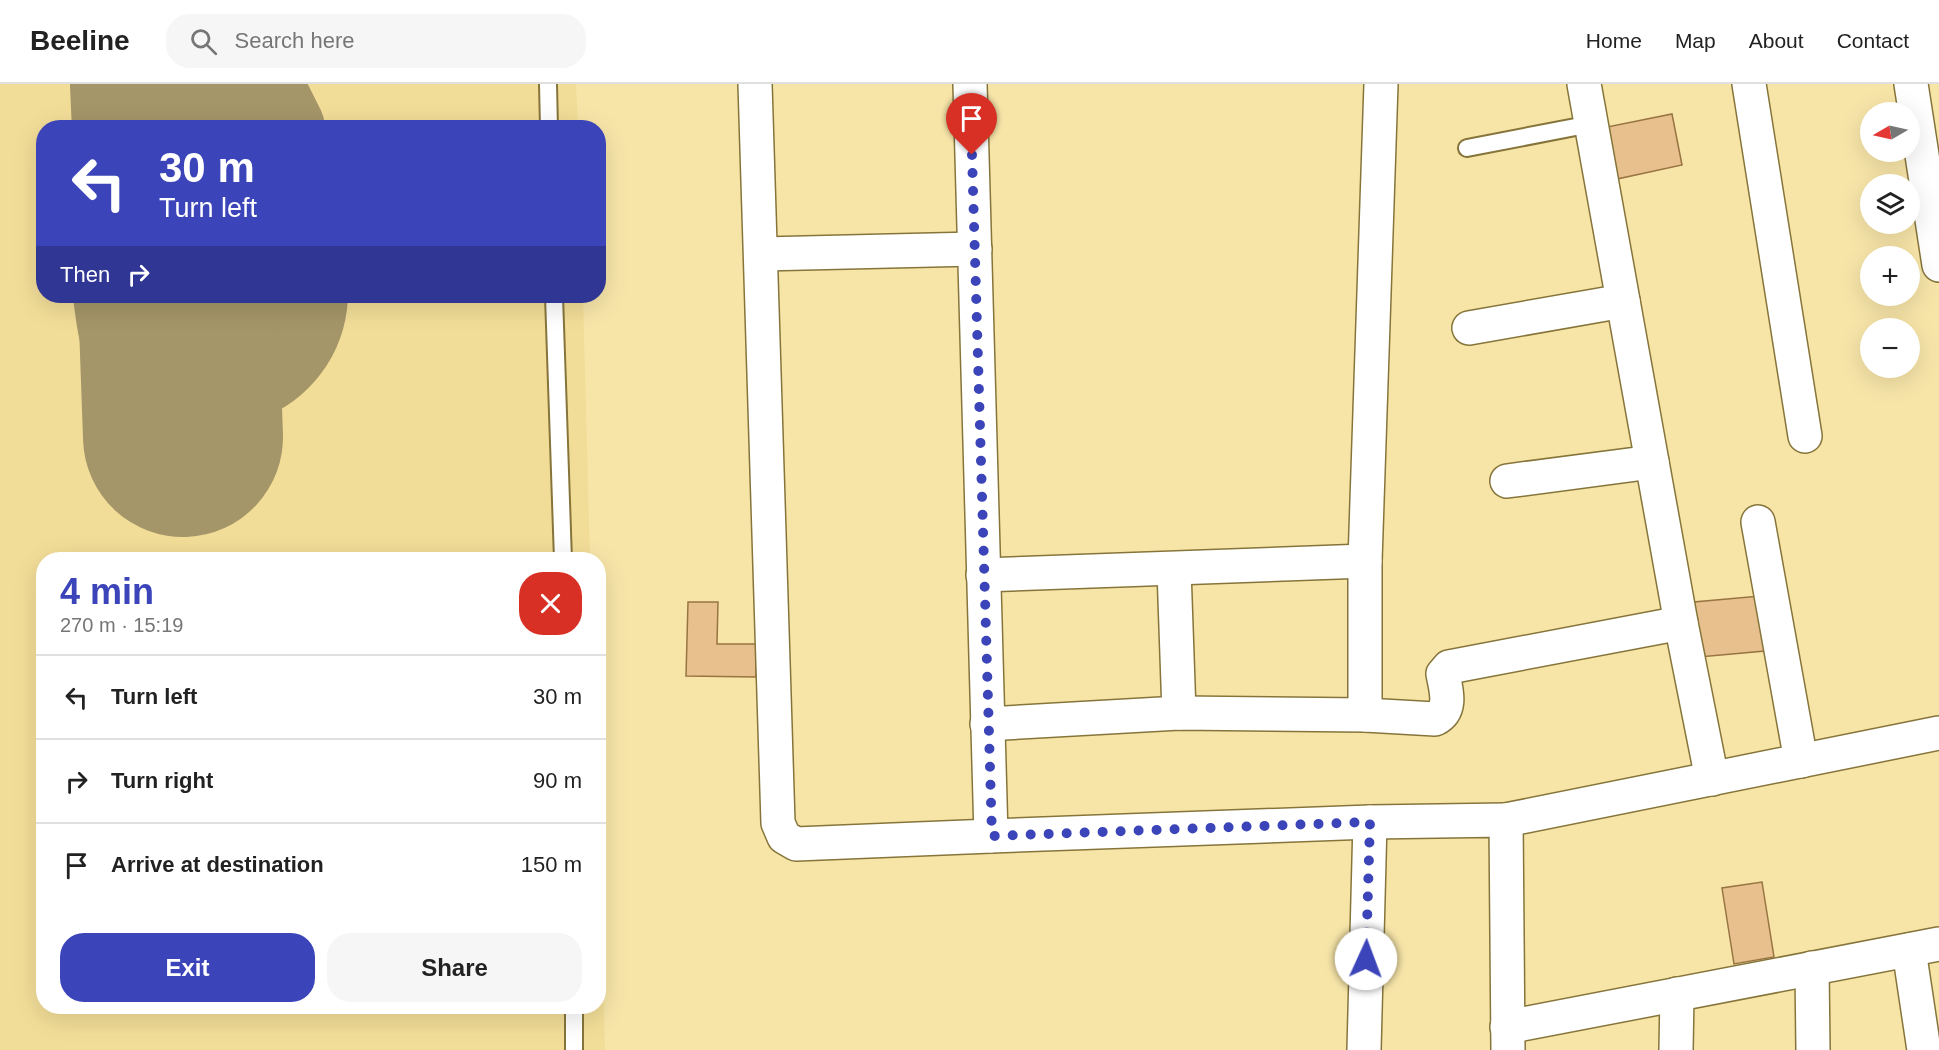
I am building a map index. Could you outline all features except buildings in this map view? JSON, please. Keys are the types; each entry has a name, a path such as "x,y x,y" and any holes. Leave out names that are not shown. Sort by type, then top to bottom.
{"street":[{"path":"756,84 778,823 784,837 796,844 1370,822 1506,820 1939,733"},
{"path":"970,84 992,836"},
{"path":"1365,715 1365,561 1381,84"},
{"path":"1584,84 1681,623 1712,779"},
{"path":"1749,84 1804,436"},
{"path":"1911,84 1939,265"},
{"path":"760,254 975,249"},
{"path":"1469,328 1623,301"},
{"path":"1507,481 1652,462"},
{"path":"1758,522 1801,761"},
{"path":"983,575 1174,570 1365,561"},
{"path":"1174,570 1179,713"},
{"path":"987,724 1179,713 1365,715 1435,719 1443,715 1448,705 1443,674 1449,666 1681,623"},
{"path":"1506,820 1507,1039 1677,994 1924,947 1924,1050"},
{"path":"1364,1050 1370,822"},
{"path":"1812,968 1813,1050"},
{"path":"1676,1050 1677,994"}],"lane":[{"path":"548,84 549,120"},
{"path":"1467,148 1591,124"},
{"path":"554,303 563,552"},
{"path":"574,1014 574,1050"}],"shaded area":[{"path":"0,84 576,84 578,120 36,120 36,303 583,303 590,552 36,552 36,1014 604,1014 605,1050 0,1050"}],"taxiway":[{"path":"263,84 281,120"},
{"path":"163,120 171,105"},
{"path":"114,303 120,337 142,360 166,378 193,387 220,388 246,382 270,369 289,350 302,325 307,303"}],"runway":[{"path":"170,84 172,120"},
{"path":"178,303 183,437"}],"route":[{"path":"972,155 992,836 1370,822 1366,959"}]}
